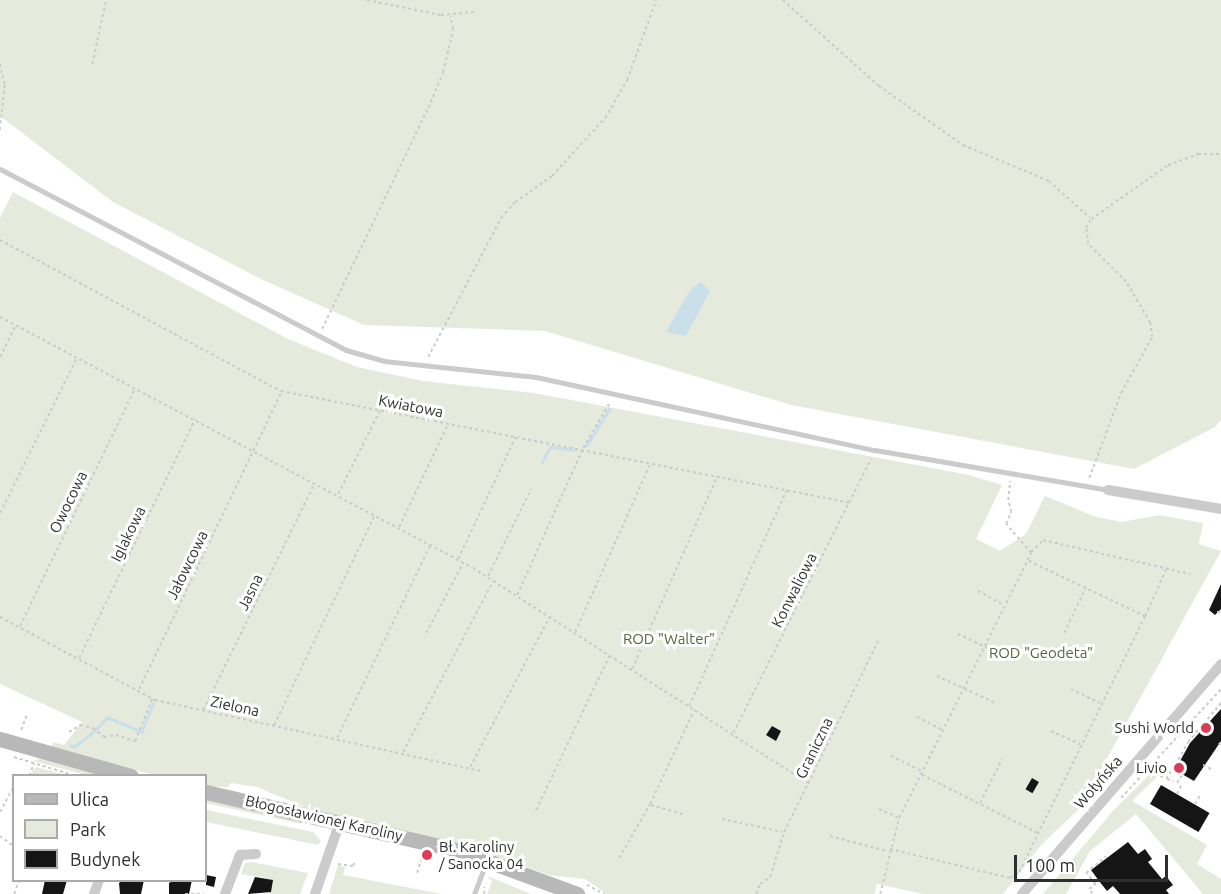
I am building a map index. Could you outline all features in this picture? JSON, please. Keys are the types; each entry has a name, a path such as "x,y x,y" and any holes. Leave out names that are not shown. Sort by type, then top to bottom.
{"street":[{"path":"1108,490 1221,509"},
{"name":"Wołyńska","path":"1022,894 1221,664"},
{"path":"0,739 124,774"},
{"name":"Błogosławionej Karoliny","path":"207,792 340,822 577,894"},
{"path":"315,894 340,822"},
{"path":"225,894 240,855 256,854"}],"lane":[{"path":"0,169 319,338 384,361 536,377 875,450 1085,488 1108,490"},
{"path":"474,894 485,865"}],"path":[{"path":"92,64 106,0"},
{"path":"368,0 450,16 474,12"},
{"path":"423,366 463,298 501,218 515,202 552,176 605,118 627,80 656,0"},
{"path":"783,0 879,86 963,145 1049,181 1091,219"},
{"path":"319,338 328,308 428,108 451,40 450,16"},
{"path":"0,64 5,85 0,131"},
{"path":"1085,488 1121,393 1152,337 1150,323 1126,282 1088,244 1086,228 1091,219 1168,165 1198,154 1221,154"},
{"name":"Kwiatowa","path":"0,240 281,391 583,448 650,464 850,503"},
{"path":"0,317 463,562 808,783"},
{"path":"0,357 16,325"},
{"path":"0,513 77,356"},
{"name":"Owocowa","path":"20,627 136,387"},
{"name":"Jałowcowa","path":"138,689 255,451 281,391"},
{"path":"517,596 583,448 609,406"},
{"path":"338,495 380,410"},
{"name":"Iglakowa","path":"79,658 195,419"},
{"path":"399,528 448,424"},
{"path":"458,560 516,436"},
{"name":"Konwaliowa","path":"732,734 873,455"},
{"path":"574,633 650,464"},
{"path":"1012,475 1008,500 1011,513 1006,524 1030,553"},
{"path":"632,670 717,476"},
{"name":"Jasna","path":"203,710 315,483"},
{"path":"488,577 531,489"},
{"path":"689,706 787,490"},
{"path":"274,726 374,515"},
{"path":"880,894 888,850 900,819 1030,553 1043,540 1190,574"},
{"path":"336,739 431,545"},
{"path":"1027,560 1145,616"},
{"path":"426,633 463,562"},
{"path":"830,836 1010,878 1019,872 1167,567"},
{"path":"402,753 493,581"},
{"path":"1064,633 1085,589"},
{"path":"978,591 1005,605"},
{"name":"Zielona","path":"0,616 153,698 482,771"},
{"path":"469,768 549,617"},
{"path":"958,634 1016,661"},
{"name":"Graniczna","path":"756,894 760,884 770,877 784,832 878,641"},
{"path":"536,810 610,656"},
{"path":"937,676 996,703"},
{"path":"1071,689 1101,704"},
{"path":"1117,801 1149,770 1221,689"},
{"path":"69,732 80,725 93,728 104,737 116,735 135,741 153,698"},
{"path":"1166,779 1193,736 1221,703"},
{"path":"619,858 650,804 694,710"},
{"path":"20,733 26,716"},
{"path":"1210,716 1214,719"},
{"path":"917,717 943,730"},
{"path":"1051,731 1081,745"},
{"path":"1193,736 1196,739"},
{"path":"6,755 70,774"},
{"path":"891,756 923,771"},
{"path":"979,803 1002,759"},
{"path":"28,774 34,763"},
{"path":"1203,765 1213,770"},
{"path":"1149,770 1173,781"},
{"path":"1172,770 1182,775 1177,783"},
{"path":"921,775 1038,833"},
{"path":"1177,794 1181,785"},
{"path":"0,812 12,790"},
{"path":"1195,804 1200,795"},
{"path":"650,804 683,814"},
{"path":"879,809 900,819"},
{"path":"722,819 784,832"},
{"path":"416,853 433,858"},
{"path":"417,873 422,854"},
{"path":"1095,884 1086,873 1106,856"},
{"path":"444,861 485,865"},
{"path":"337,864 353,867 354,863"},
{"path":"1092,894 1089,889 1099,881"},
{"path":"484,894 486,888"},
{"path":"185,894 204,894"}],"green space":[{"path":"0,0 1221,0 1221,420 1215,427 1134,469 791,405 545,331 364,325 261,279 113,202 0,116"},
{"name":"ROD \"Walter\"","path":"13,192 288,339 357,367 423,381 534,393 969,475 1002,485 976,539 1000,551 1026,534 1045,496 1096,517 1122,522 1159,515 1203,523 1199,544 1221,551 1079,809 1041,845 1003,894 923,894 877,884 874,894 607,894 585,879 549,875 490,854 312,810 257,787 231,783 228,787 210,787 207,786 207,774 151,774 51,749 53,742 64,745 82,722 0,684 0,218"},
{"path":"41,758 103,774 82,774 33,761"},
{"path":"36,767 61,774 31,774"},
{"path":"1151,773 1157,777 1132,801 1207,845 1197,864 1221,879 1221,894 1203,894 1136,814 1090,851 1066,894 1043,894 1112,812"},
{"path":"207,797 303,819 302,824 207,803"},
{"path":"207,810 313,832 321,841 318,845 207,822"},
{"path":"252,862 308,873 300,894 268,894 266,878 241,874 245,863"},
{"path":"338,865 345,867 343,875 442,894 329,894"},
{"path":"487,876 531,894 487,894 492,882"}],"water":[{"path":"701,282 710,291 686,336 666,332 690,290"}],"building":[{"path":"1221,584 1221,609 1215,615 1209,610"},
{"path":"1221,709 1221,741 1194,781 1175,770 1190,743"},
{"path":"772,726 781,731 776,741 766,735"},
{"path":"1032,778 1039,782 1032,793 1026,789"},
{"path":"1161,785 1209,813 1198,832 1150,804"},
{"path":"1128,842 1138,854 1145,849 1152,859 1148,862 1162,879 1166,876 1173,885 1166,890 1169,894 1120,894 1113,886 1107,891 1099,881 1091,870"},
{"path":"207,875 216,877 214,887 206,885"},
{"path":"255,877 273,880 271,892 248,894"},
{"path":"45,882 66,882 63,894 42,894"},
{"path":"144,882 141,894 120,894 119,883"},
{"path":"192,882 189,894 169,894 169,883"}],"waterway":[{"path":"586,446 609,409"},
{"path":"542,462 550,447 574,450"},
{"path":"142,730 153,703"},
{"path":"96,729 107,717 142,732"},
{"path":"70,745 74,747 94,731"}],"place":[{"name":"Sushi World","path":"1206,728"},
{"name":"Livio","path":"1179,768"},
{"name":"Bł. Karoliny / Sanocka 04","path":"427,855"}],"park label":[{"name":"ROD \"Geodeta\"","path":"1041,653"}]}
